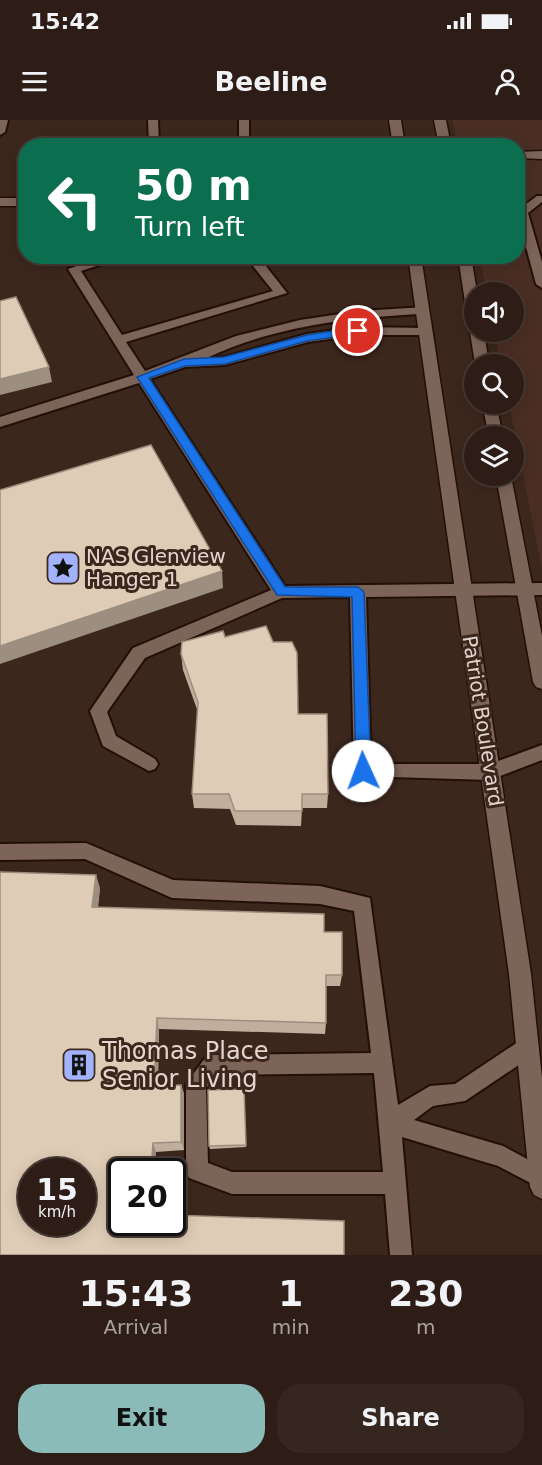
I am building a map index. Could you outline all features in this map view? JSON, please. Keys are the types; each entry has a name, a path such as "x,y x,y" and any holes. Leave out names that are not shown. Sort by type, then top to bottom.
{"main road":[{"path":"396,120 398,138"},
{"path":"440,120 443,138"},
{"path":"525,155 542,155"},
{"path":"0,202 18,202"},
{"name":"Patriot Boulevard","path":"415,264 520,974 542,1187"},
{"path":"465,264 468,282"},
{"path":"506,486 533,589 542,682"}],"lane":[{"path":"0,132 3,120"},
{"path":"153,120 154,138"},
{"path":"244,120 244,138"},
{"path":"525,209 537,199 542,199"},
{"path":"525,223 542,284"},
{"path":"527,230 542,230"},
{"path":"92,264 74,269 281,592"},
{"path":"119,340 281,293 257,264"},
{"path":"0,422 184,363 215,347 299,322 355,314 421,310"},
{"path":"184,363 225,361 307,338 358,331 424,331"},
{"path":"149,764 109,741 98,711 139,653 281,592 533,589"},
{"path":"358,592 363,771 490,772 542,752"},
{"path":"0,852 86,851 172,889 320,895 363,904 390,1123 401,1255"},
{"path":"390,1123 430,1096 458,1094 528,1047"},
{"path":"382,1063 212,1065 196,1084 197,1170 232,1183 395,1183"},
{"path":"390,1123 504,1157 541,1179"}],"shaded area":[{"path":"452,120 542,120 542,569 524,479 524,426 513,426 511,414 524,414 524,354 499,354 496,342 524,342 524,282 485,282 481,264 525,264 525,138 456,138"}],"building":[{"path":"16,297 49,367 0,379 0,301"},
{"path":"151,445 222,571 0,646 0,490"},
{"path":"266,626 273,642 292,642 297,653 298,714 327,714 328,794 302,794 302,811 235,811 229,794 192,794 198,702 181,654 182,642 223,631 225,637"},
{"name":"Thomas Place Senior Living","path":"0,872 96,875 92,907 324,914 324,932 342,932 342,975 326,975 326,1023 157,1018 154,1086 181,1085 181,1142 153,1143 152,1158 108,1158 108,1236 186,1236 186,1215 344,1221 344,1255 0,1255"},
{"path":"244,1089 246,1145 209,1146 208,1090"}],"place":[{"name":"NAS Glenview Hanger 1","path":"63,568"},
{"name":"Thomas Place Senior Living","path":"79,1065"}],"route":[{"path":"358,331 307,338 225,361 184,363 142,377 281,592 358,592 363,771"}]}
